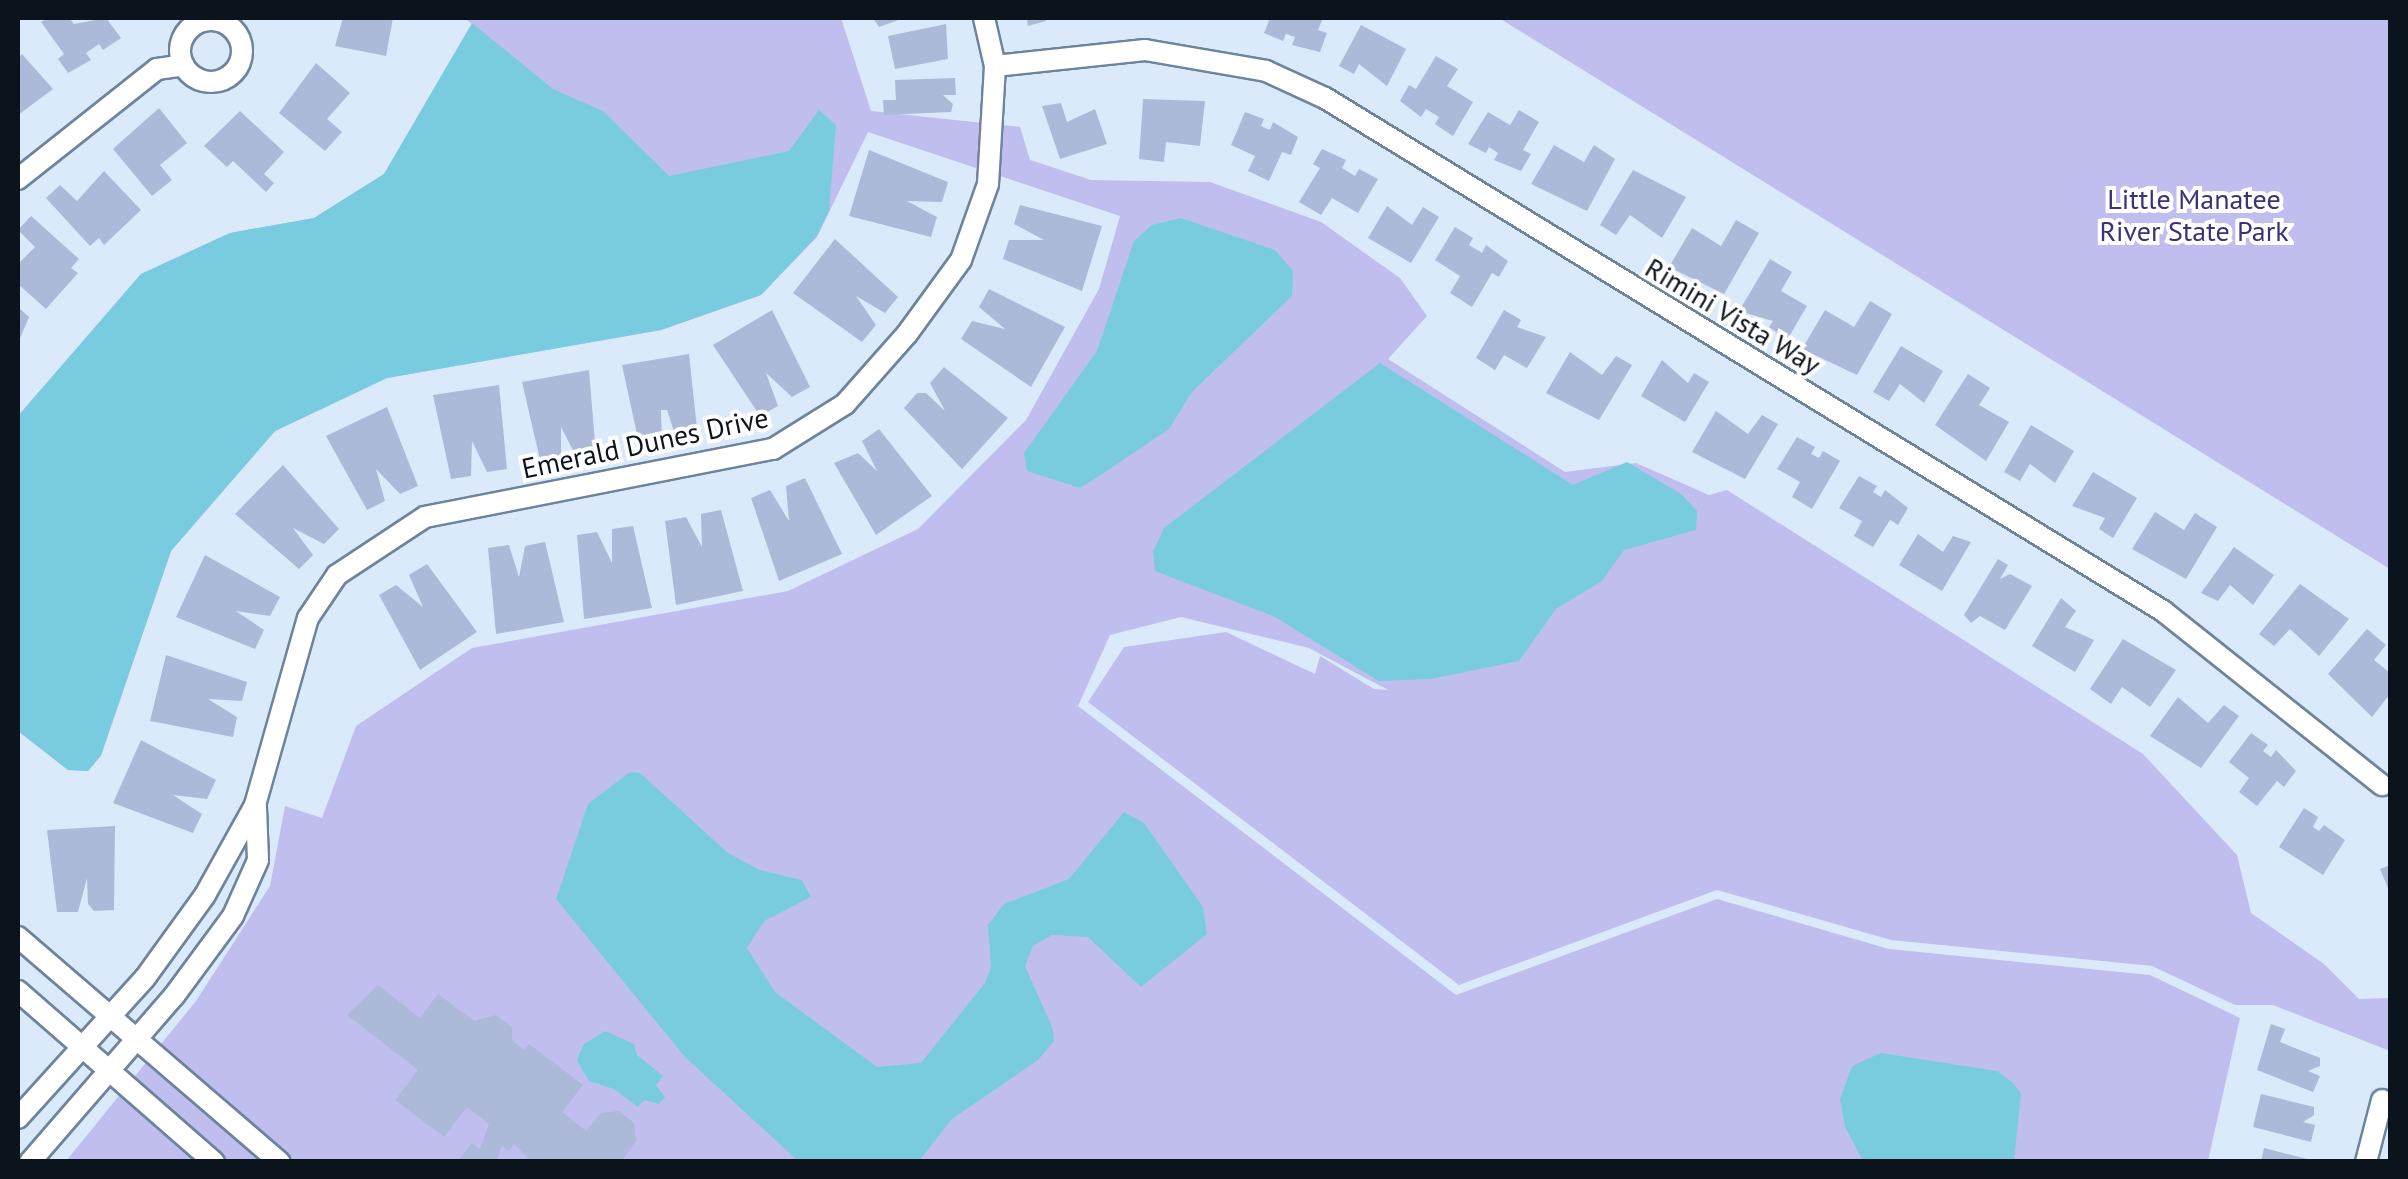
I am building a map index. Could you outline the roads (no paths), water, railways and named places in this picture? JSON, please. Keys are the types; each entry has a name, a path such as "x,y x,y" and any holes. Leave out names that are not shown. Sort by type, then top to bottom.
{"street":[{"name":"Emerald Dunes Drive","path":"18,1118 108,1018 206,895 256,805 308,618 337,574 425,517 772,449 845,404 961,260 988,184 995,66 984,18"},
{"name":"Rimini Vista Way","path":"995,66 1145,50 1266,71 1325,98 2163,611 2382,786"},
{"path":"18,180 158,69 184,65"},
{"name":"Emerald Dunes Drive","path":"30,1162 136,1040 233,916 258,860 256,805"},
{"path":"18,937 280,1162"},
{"path":"18,991 214,1162"},
{"path":"2366,1162 2382,1100"}],"park label":[{"name":"Little Manatee River State Park","path":"2194,215"}]}
